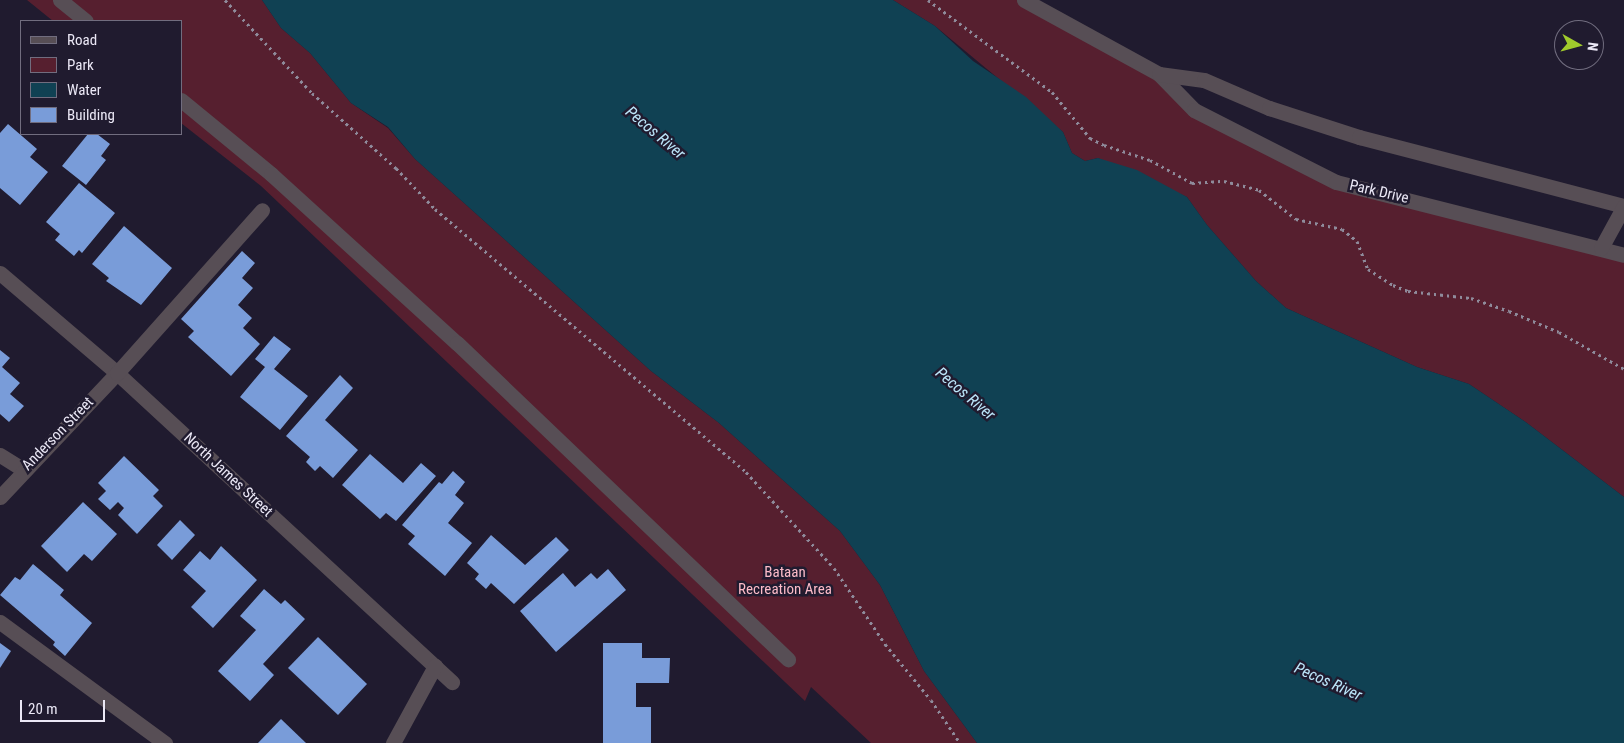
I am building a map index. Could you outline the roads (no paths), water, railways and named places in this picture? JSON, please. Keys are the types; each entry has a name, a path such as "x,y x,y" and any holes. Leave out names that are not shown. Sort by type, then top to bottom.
{"street":[{"path":"60,0 85,20"},
{"name":"Park Drive","path":"1024,0 1159,74 1194,110 1336,182 1624,255"},
{"name":"Park Drive","path":"1159,74 1204,80 1269,108 1359,137 1624,206"},
{"path":"182,101 272,174 457,343 788,659"},
{"path":"1601,248 1624,206"},
{"name":"Anderson Street","path":"0,497 117,372 262,210"},
{"name":"North James Street","path":"0,272 117,372 452,682"},
{"path":"0,455 24,470"},
{"path":"0,622 165,743"},
{"path":"393,743 436,666"}],"water":[{"name":"Pecos River","path":"262,0 893,0 935,26 973,61 1026,97 1063,132 1072,153 1085,161 1098,158 1137,170 1187,197 1207,225 1256,281 1286,308 1417,367 1469,384 1527,423 1624,497 1624,743 977,743 924,671 880,585 840,531 719,423 651,371 415,159 388,127 351,103 310,53 281,28"}],"park label":[{"name":"Bataan Recreation Area","path":"785,580"}]}
